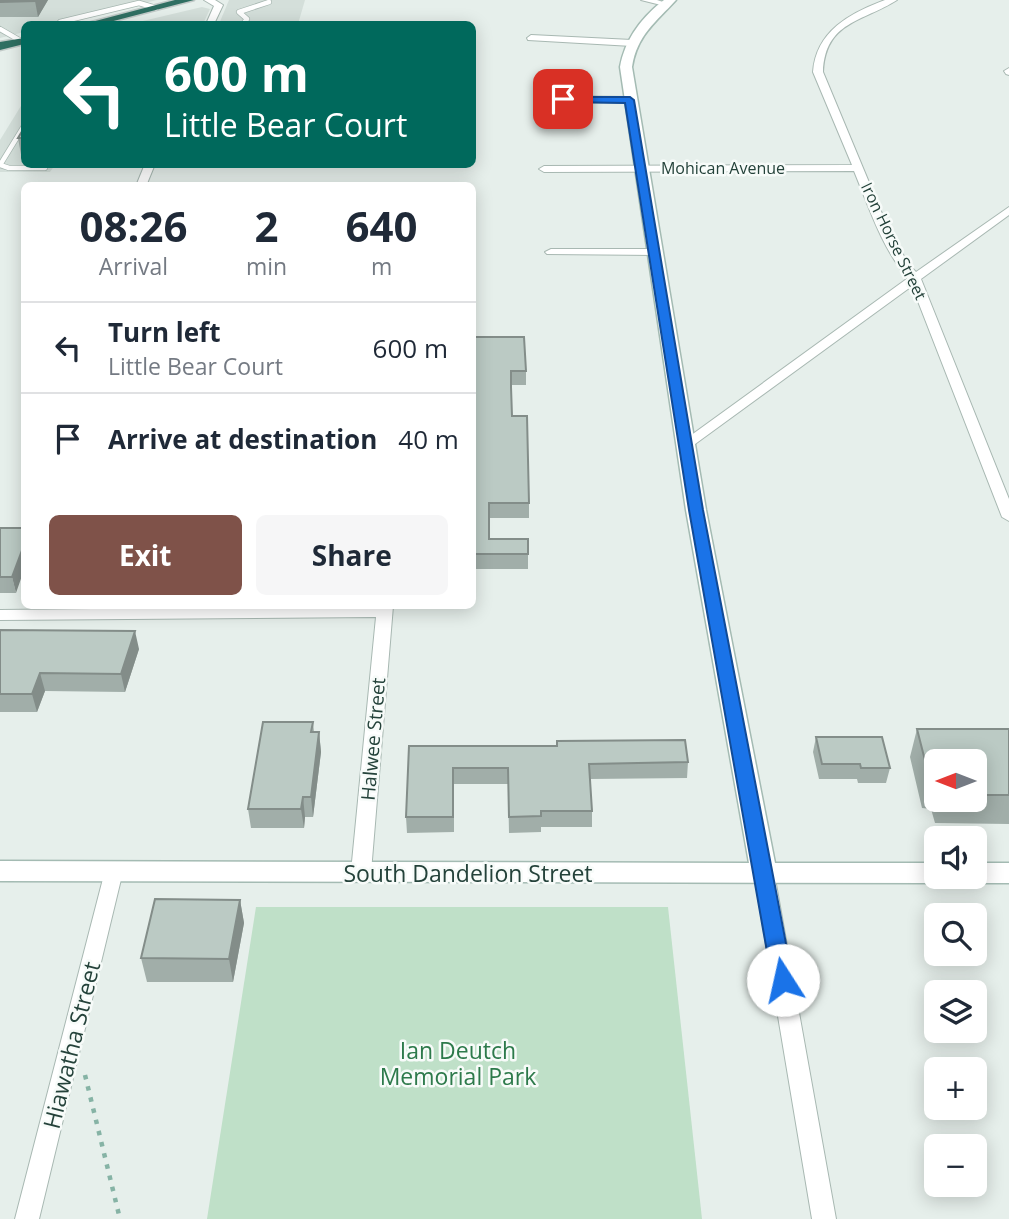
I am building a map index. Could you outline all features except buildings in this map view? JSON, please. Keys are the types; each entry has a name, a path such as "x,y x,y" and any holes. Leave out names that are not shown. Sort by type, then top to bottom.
{"highway":[{"path":"102,21 189,0"},
{"path":"0,47 21,42"}],"street":[{"path":"208,0 219,5 211,21"},
{"path":"645,0 668,2"},
{"name":"Iron Horse Street","path":"893,0 869,9 840,27 821,48 817,61 818,72 878,216 902,265 915,278 1009,517"},
{"path":"668,2 644,24 632,43 625,67 696,510 764,873 824,1219"},
{"path":"531,38 632,43"},
{"path":"541,99 630,100"},
{"name":"Mohican Avenue","path":"544,169 859,168"},
{"path":"686,444 1009,210"},
{"path":"551,252 655,253"},
{"path":"0,615 62,610 385,609"},
{"name":"Halwee Street","path":"361,872 385,609"},
{"name":"South Dandelion Street","path":"0,871 924,873"},
{"name":"Hiawatha Street","path":"27,1219 114,871"},
{"path":"987,873 1009,873"}],"lane":[{"path":"245,21 247,19 239,12 269,2"},
{"path":"65,21 139,3 156,8"},
{"path":"0,29 21,40"},
{"path":"21,131 0,165 9,168 45,168"}],"path":[{"path":"84,1072 120,1219"}],"shaded area":[{"path":"0,0 157,0 70,21 21,21 21,33 0,38"},
{"path":"229,0 305,0 299,21 220,21"},
{"path":"202,7 210,9 204,21 143,21"},
{"path":"21,106 21,168 53,168 50,172 0,172 0,140"}],"green space":[{"name":"Ian Deutch Memorial Park","path":"256,907 668,907 702,1219 207,1219"}],"route":[{"path":"563,99 630,100 696,510 783,980"}]}
